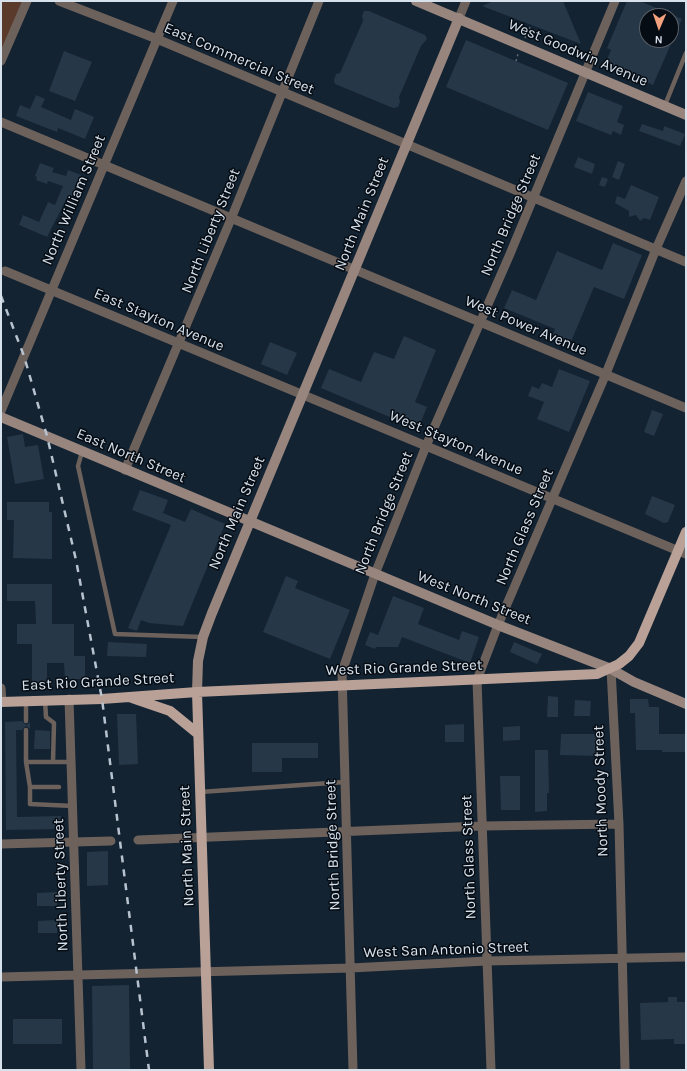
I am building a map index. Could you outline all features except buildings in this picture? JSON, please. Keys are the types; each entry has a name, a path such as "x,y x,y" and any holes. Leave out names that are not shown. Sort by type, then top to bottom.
{"main road":[{"path":"611,669 629,656 639,643 682,553 686,532"},
{"name":"West Rio Grande Street","path":"197,692 597,674 611,669"},
{"name":"East Rio Grande Street","path":"1,702 129,697 197,692"},
{"name":"North Main Street","path":"197,692 197,733 210,1070"},
{"path":"129,697 170,711 197,733"}],"street":[{"path":"1,62 27,1"},
{"name":"East Commercial Street","path":"60,1 157,39 686,262"},
{"name":"North William Street","path":"1,411 174,1"},
{"name":"North Liberty Street","path":"124,470 231,219 319,1"},
{"name":"West Goodwin Avenue","path":"416,1 686,115"},
{"name":"North Main Street","path":"197,692 198,661 203,637 466,1"},
{"name":"North Bridge Street","path":"353,1070 352,968 341,686 342,672 374,574 426,446 534,198 584,73 615,1"},
{"name":"West Power Avenue","path":"1,122 105,164 231,219 355,269 605,376 686,408"},
{"name":"North Glass Street","path":"491,1070 477,680 498,625 553,499 656,250 686,182"},
{"name":"East Stayton Avenue","path":"5,271 179,344 304,394"},
{"name":"West Stayton Avenue","path":"304,394 682,553"},
{"name":"East North Street","path":"1,417 124,470 250,521"},
{"name":"West North Street","path":"250,521 498,625 611,669 634,682 686,704"},
{"name":"North Moody Street","path":"611,669 619,824 621,958 625,1070"},
{"path":"1,688 1,702"},
{"name":"North Liberty Street","path":"69,699 81,1070"},
{"path":"138,840 202,836 482,826 619,824"},
{"path":"1,844 111,840"},
{"name":"West San Antonio Street","path":"1,977 352,968 486,961 686,957"}],"lane":[{"path":"664,106 686,53"},
{"path":"82,452 78,466 115,634 203,637"},
{"path":"45,700 46,717 54,723 53,762"},
{"path":"26,701 26,721"},
{"path":"26,730 26,762 30,787 30,804 73,806"},
{"path":"26,762 71,762"},
{"path":"200,792 345,782"},
{"path":"30,787 59,787"}],"shaded area":[{"path":"1,1 25,1 1,57"}],"railway":[{"path":"1,296 24,356 47,436 76,560 102,699 149,1070"}]}
